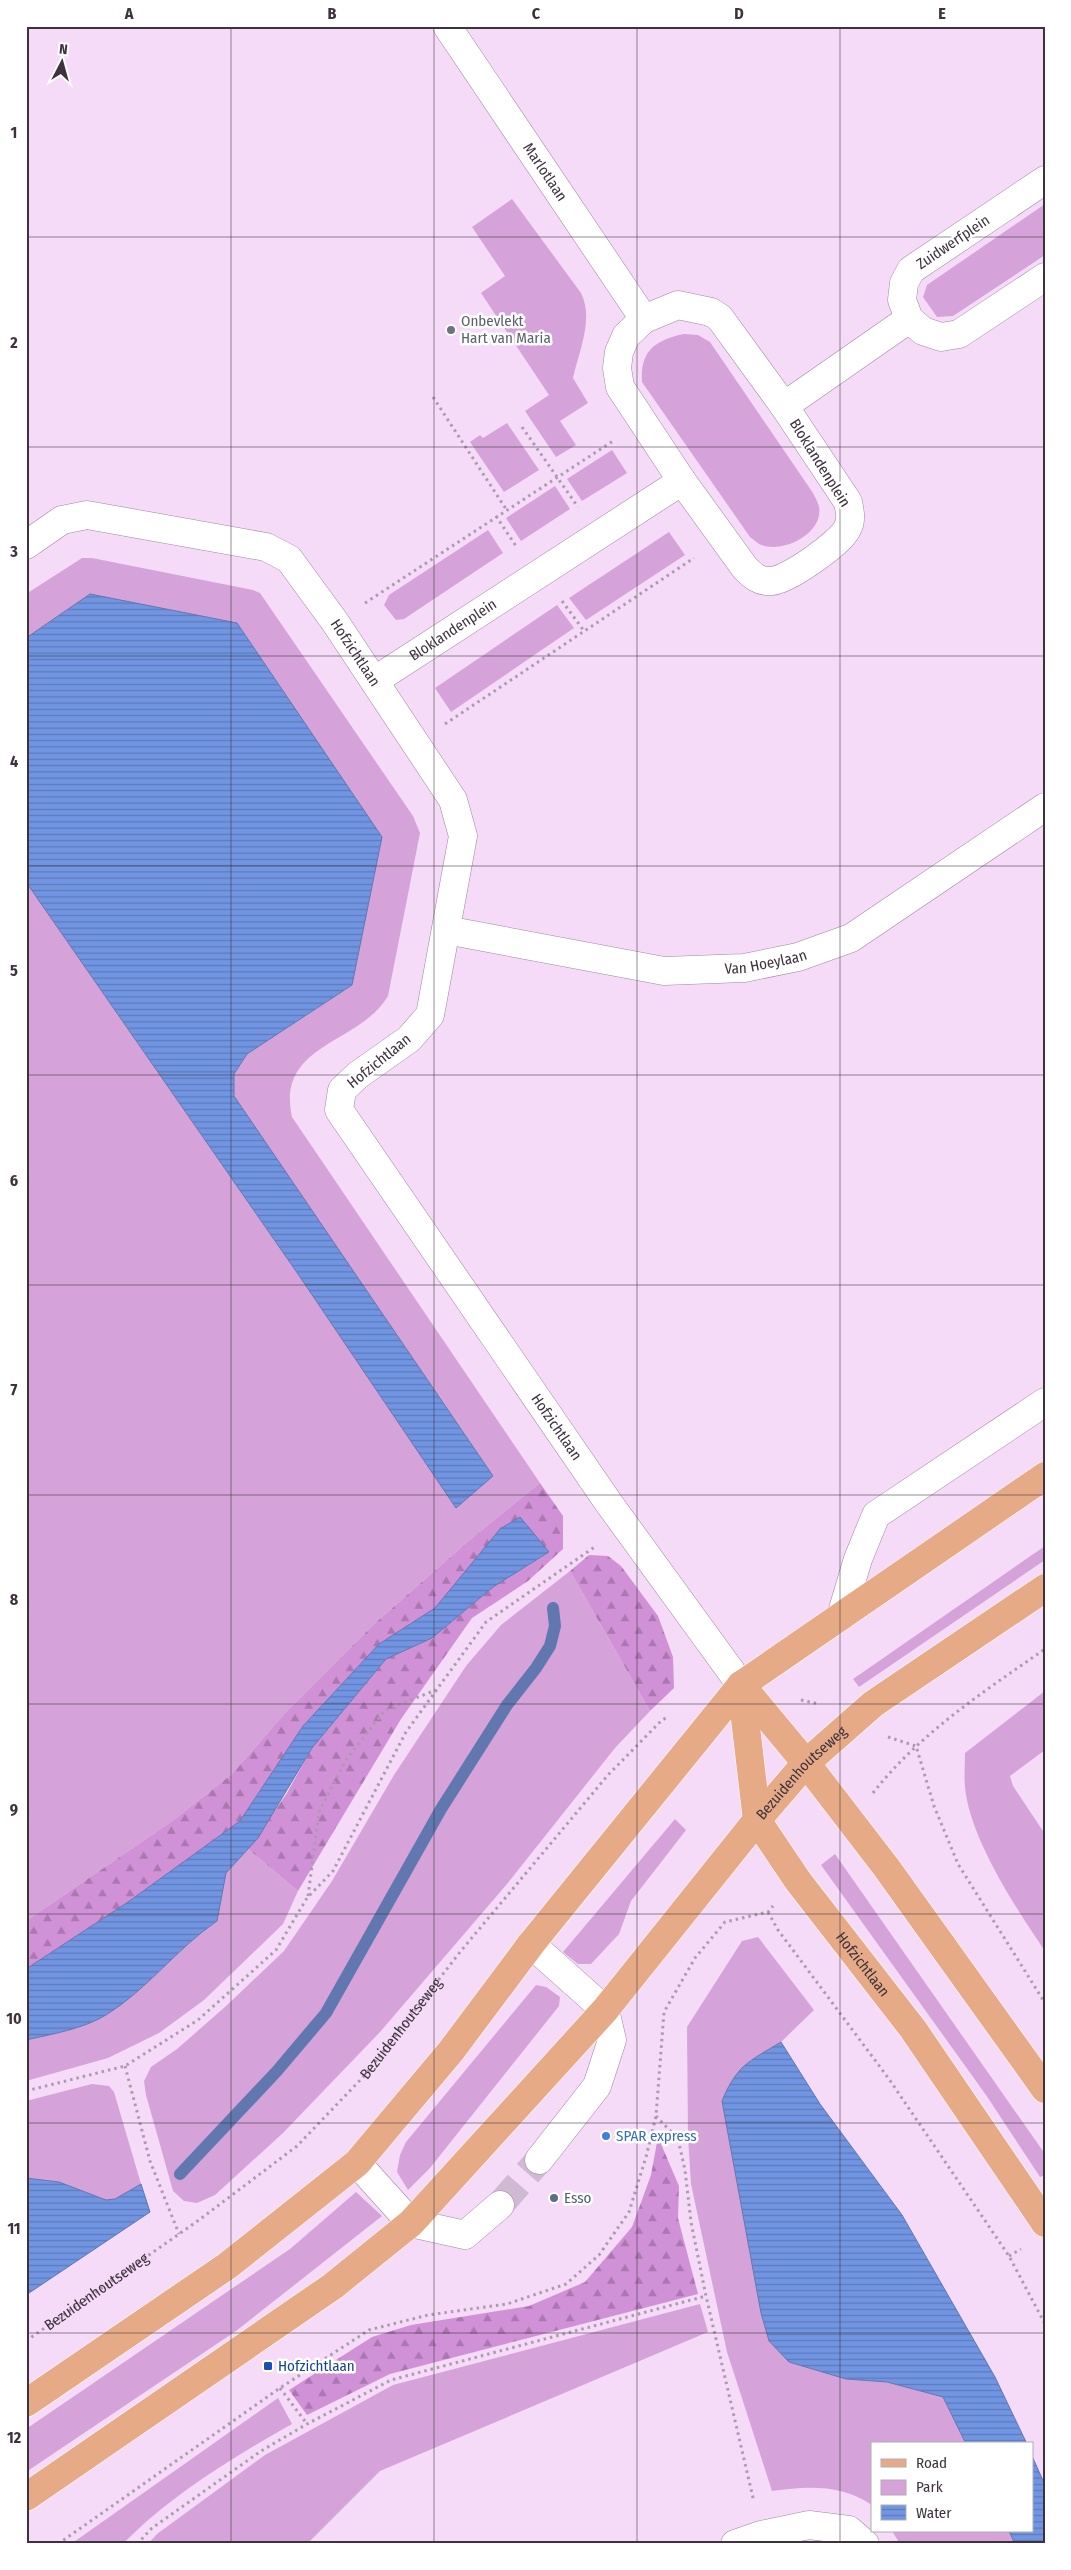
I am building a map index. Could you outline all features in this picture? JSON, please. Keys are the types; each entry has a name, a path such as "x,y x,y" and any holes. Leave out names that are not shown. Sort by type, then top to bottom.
{"main road":[{"path":"26,2403 227,2266 358,2163 450,2051 531,1944 741,1685 1045,1476"},
{"name":"Bezuidenhoutseweg","path":"26,2497 264,2336 333,2286 411,2223 605,2010 757,1820 806,1763 873,1704 1045,1588"},
{"name":"Hofzichtlaan","path":"741,1685 806,1763 886,1868 1045,2089"},
{"name":"Hofzichtlaan","path":"741,1685 757,1820 798,1881 913,2028 1045,2222"}],"street":[{"name":"Marlotlaan","path":"447,26 644,319"},
{"name":"Zuidwerfplein","path":"909,319 902,300 904,283 912,270 1045,180"},
{"path":"909,319 923,331 941,337 959,334 1045,277"},
{"name":"Bloklandenplein","path":"678,305 711,312 720,318 784,406 848,502 851,516 848,527 840,540 784,578 772,581 758,580 745,568 682,481 620,387 617,368 619,352 626,336 644,319 678,305"},
{"name":"Bloklandenplein","path":"784,406 909,319"},
{"name":"Bloklandenplein","path":"374,681 682,481"},
{"name":"Hofzichtlaan","path":"26,545 62,520 87,515 266,547 289,559 335,622 454,800 463,836 430,1015 409,1039 358,1075 342,1090 339,1110 625,1526 741,1685"},
{"name":"Van Hoeylaan","path":"446,930 664,971 744,968 798,957 851,938 1045,807"},
{"path":"841,1616 858,1559 876,1516 1045,1402"},
{"path":"531,1944 605,2010 612,2040 597,2086 539,2160"},
{"path":"358,2163 411,2223 465,2235 500,2205"},
{"path":"735,2544 761,2535 809,2525 849,2530 865,2544"}],"path":[{"path":"433,397 506,509"},
{"path":"335,622 642,422"},
{"path":"522,427 597,536"},
{"path":"416,743 723,538"},
{"path":"559,596 584,631"},
{"path":"26,2091 126,2066 198,2020 276,1950 307,1898 333,1871 406,1732 486,1622 625,1526"},
{"path":"307,1898 319,1812 346,1760 385,1710 436,1690"},
{"name":"Bezuidenhoutseweg","path":"26,2342 179,2234 297,2146 365,2075 460,1952 608,1775 662,1720 670,1716"},
{"path":"916,1746 934,1806 958,1864 1045,2003"},
{"path":"768,1912 778,1930 889,2078 1009,2256 1045,2324"},
{"path":"126,2066 150,2160 179,2234"},
{"path":"58,2544 280,2388 369,2330 428,2315 507,2304 566,2284 599,2255 629,2212 656,2116 678,2138 685,2170 691,2222 706,2296 761,2535"},
{"path":"137,2544 152,2528 261,2451 307,2424 391,2380 706,2296"},
{"path":"280,2388 307,2424"}],"green space":[{"path":"512,199 581,293 585,303 586,324 573,378 588,403 560,421 576,445 556,457 525,411 549,395 481,293 505,276 472,227"},
{"path":"1045,204 1045,255 953,316 937,317 923,297 927,285"},
{"path":"684,334 698,335 710,342 813,493 819,507 819,517 815,526 799,540 778,547 768,547 759,544 750,537 642,382 644,362 651,349 665,340"},
{"path":"507,423 539,470 504,492 470,442 480,435 483,438"},
{"path":"612,450 627,473 582,501 567,479"},
{"path":"555,486 570,509 521,541 506,518"},
{"path":"488,530 503,553 404,619 396,620 384,605 389,595"},
{"path":"669,532 685,555 586,620 569,598"},
{"path":"82,558 92,558 253,590 260,593 413,816 420,833 388,996 375,1012 359,1025 323,1047 308,1059 296,1074 290,1093 292,1117 540,1483 473,1537 374,1624 285,1713 232,1774 175,1819 26,1921 26,882 298,1274 456,1507 493,1476 234,1097 234,1074 247,1054 352,985 90,594 26,638 26,594"},
{"path":"557,605 574,628 451,712 435,688"},
{"path":"540,1483 563,1516 563,1549 528,1581 472,1618 401,1719 298,1891 248,1849 287,1793 312,1748 386,1659 432,1638 493,1587 548,1553 466,1572 435,1608 379,1644 303,1726 240,1821 128,1902 26,1969 26,1921 175,1819 232,1774 285,1713 374,1624 473,1537"},
{"path":"1045,1546 1045,1560 859,1687 853,1679"},
{"path":"589,1555 608,1556 621,1566 658,1616 673,1657 674,1688 650,1711 570,1571"},
{"path":"570,1571 650,1711 615,1748 507,1884 380,2032 283,2133 215,2195 197,2203 184,2201 173,2191 146,2095 144,2081 151,2067 177,2049 284,1951 332,1881 394,1775 466,1666 501,1625"},
{"path":"1045,1691 1045,1750 1010,1776 1013,1786 1045,1834 1045,1951 1008,1894 976,1829 965,1787 965,1753"},
{"path":"675,1819 686,1830 631,1901 619,1934 591,1964 578,1964 563,1952"},
{"path":"248,1849 298,1891 283,1924 204,2000 159,2033 108,2058 26,2081 26,2040 97,2020 121,2005 135,1993 188,1944 217,1921 226,1873"},
{"path":"835,1854 1045,2154 1045,2175 1040,2177 986,2095 821,1865"},
{"path":"758,1937 814,2010 781,2042 750,2061 722,2101 761,2313 769,2341 790,2362 846,2379 887,2382 943,2397 965,2442 871,2442 871,2504 848,2493 824,2488 772,2491 727,2352 691,2184 688,2137 687,2027 742,1941"},
{"path":"536,1985 546,1987 560,1997 559,2006 430,2168 408,2190 397,2172 400,2155 406,2142"},
{"path":"92,2084 109,2086 114,2092 141,2184 115,2199 106,2200 59,2182 26,2178 26,2101"},
{"path":"658,2137 679,2186 678,2218 698,2294 390,2374 307,2415 289,2390 372,2337 411,2325 529,2306 585,2282 632,2227 651,2175"},
{"path":"356,2192 382,2216 236,2331 26,2472 26,2429 290,2249"},
{"path":"700,2304 708,2332 380,2471 307,2544 148,2544 157,2534 265,2455 393,2385"},
{"path":"278,2398 292,2424 203,2478 160,2510 123,2544 71,2544"},
{"path":"893,2532 1009,2532 1015,2544 900,2544"}],"water":[{"path":"90,594 237,623 382,837 352,985 247,1054 234,1074 234,1096 493,1476 456,1508 298,1274 26,882 26,638"},
{"path":"520,1517 549,1552 493,1587 432,1638 386,1659 312,1748 258,1838 226,1873 217,1921 188,1944 121,2005 106,2015 77,2027 26,2040 26,1969 128,1902 240,1821 303,1726 379,1644 435,1608 500,1529"},
{"path":"781,2042 820,2104 902,2215 995,2377 1026,2442 965,2442 943,2397 887,2382 846,2379 789,2362 769,2341 761,2313 722,2101 733,2079 745,2066"},
{"path":"26,2178 59,2182 106,2200 115,2199 141,2184 150,2212 26,2295"},
{"path":"1034,2460 1045,2485 1045,2544 1015,2544 1009,2532 1034,2532"}],"waterway":[{"path":"180,2174 277,2071 326,2013 441,1809 507,1705 536,1668 550,1646 555,1626 553,1608"}],"tunnel":[{"path":"500,2205 539,2160"}],"place":[{"name":"Onbevlekt Hart van Maria","path":"451,330"},
{"name":"SPAR express","path":"606,2136"},
{"name":"Esso","path":"554,2198"},
{"name":"Hofzichtlaan","path":"268,2366"}]}
